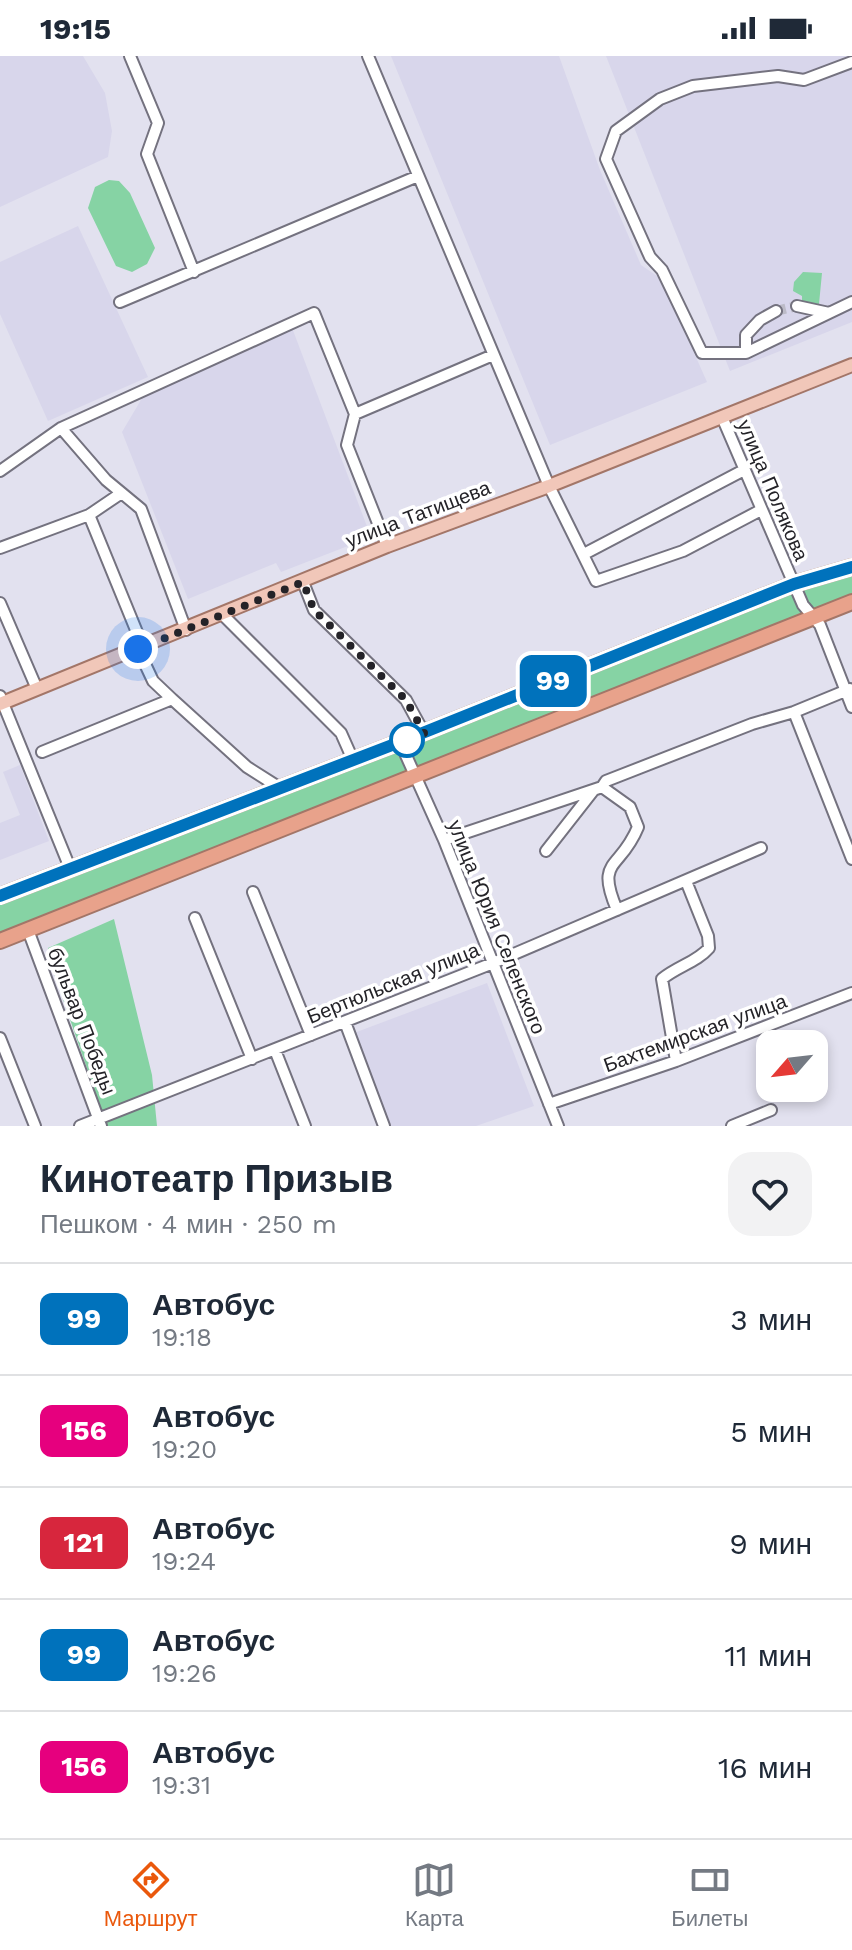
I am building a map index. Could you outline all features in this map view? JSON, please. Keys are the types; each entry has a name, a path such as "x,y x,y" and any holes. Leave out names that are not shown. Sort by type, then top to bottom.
{"highway":[{"path":"0,896 424,733 794,584 852,567"},
{"path":"0,941 852,602"}],"main road":[{"name":"улица Татищева","path":"1,701 186,630 387,546 549,486 852,365"}],"street":[{"path":"130,56 158,123 147,154 194,272"},
{"path":"368,56 549,486 596,581 683,551 761,510"},
{"path":"852,62 804,80 778,76 693,86 660,99 616,131 606,159 650,257 662,270 702,353 746,353 852,302"},
{"path":"120,302 418,176"},
{"path":"797,306 829,313"},
{"path":"746,353 746,335 760,320 776,311"},
{"path":"0,471 61,428 314,313 355,414 347,445 387,546"},
{"path":"355,414 493,355"},
{"name":"улица Полякова","path":"722,417 794,584 811,618 820,625 849,689 852,707"},
{"path":"61,428 120,494 141,509 186,630"},
{"path":"584,554 744,470"},
{"path":"0,548 89,515 120,494"},
{"path":"89,515 153,681 247,767 280,788"},
{"path":"303,582 314,610 406,700 424,733"},
{"path":"0,603 37,689"},
{"path":"223,615 341,733 353,760"},
{"path":"546,851 606,781 849,689"},
{"path":"42,752 172,699"},
{"path":"1,701 70,868"},
{"path":"794,712 852,859"},
{"name":"улица Юрия Селенского","path":"400,742 444,840 557,1124"},
{"path":"444,840 598,788 630,807 638,827 630,846 607,873 606,885 617,910"},
{"name":"Бертюльская улица","path":"80,1126 100,1122 493,963 761,848"},
{"path":"676,1061 662,979 678,965 702,956 709,948 708,936 686,881"},
{"path":"253,892 311,1035"},
{"path":"195,918 252,1059"},
{"name":"бульвар Победы","path":"28,930 100,1122"},
{"name":"Бахтемирская улица","path":"549,1104 676,1061 852,993"},
{"path":"345,1022 384,1126"},
{"path":"0,1038 35,1126"},
{"path":"275,1050 305,1126"},
{"path":"732,1126 771,1110"},
{"path":"543,1126 557,1124"}],"shaded area":[{"path":"0,56 83,56 105,93 112,131 108,157 0,207"},
{"path":"391,56 559,56 600,170 641,265 657,276 665,287 707,382 550,445"},
{"path":"606,56 852,56 852,322 730,371"},
{"path":"78,226 148,377 48,421 0,314 0,262"},
{"path":"291,325 371,537 281,572 276,563 188,599 122,432 148,388"},
{"path":"20,765 49,841 0,860 0,823 20,815 3,772"},
{"path":"487,983 534,1106 476,1126 390,1126 382,1116 354,1033"}],"green space":[{"path":"109,180 119,181 130,193 155,248 147,264 132,272 116,266 88,208 95,187"},
{"path":"803,272 822,273 819,304 802,302 802,296 793,291 794,282"},
{"path":"852,567 852,602 0,940 0,897"},
{"path":"114,919 152,1075 157,1126 107,1126 48,956 48,948"}],"tunnel":[{"path":"776,311 797,306"}],"bus line":[{"name":"99","path":"0,896 400,742 794,584 852,567"}],"route":[{"path":"138,649 303,582 314,610 406,700 424,733 407,740"}]}
